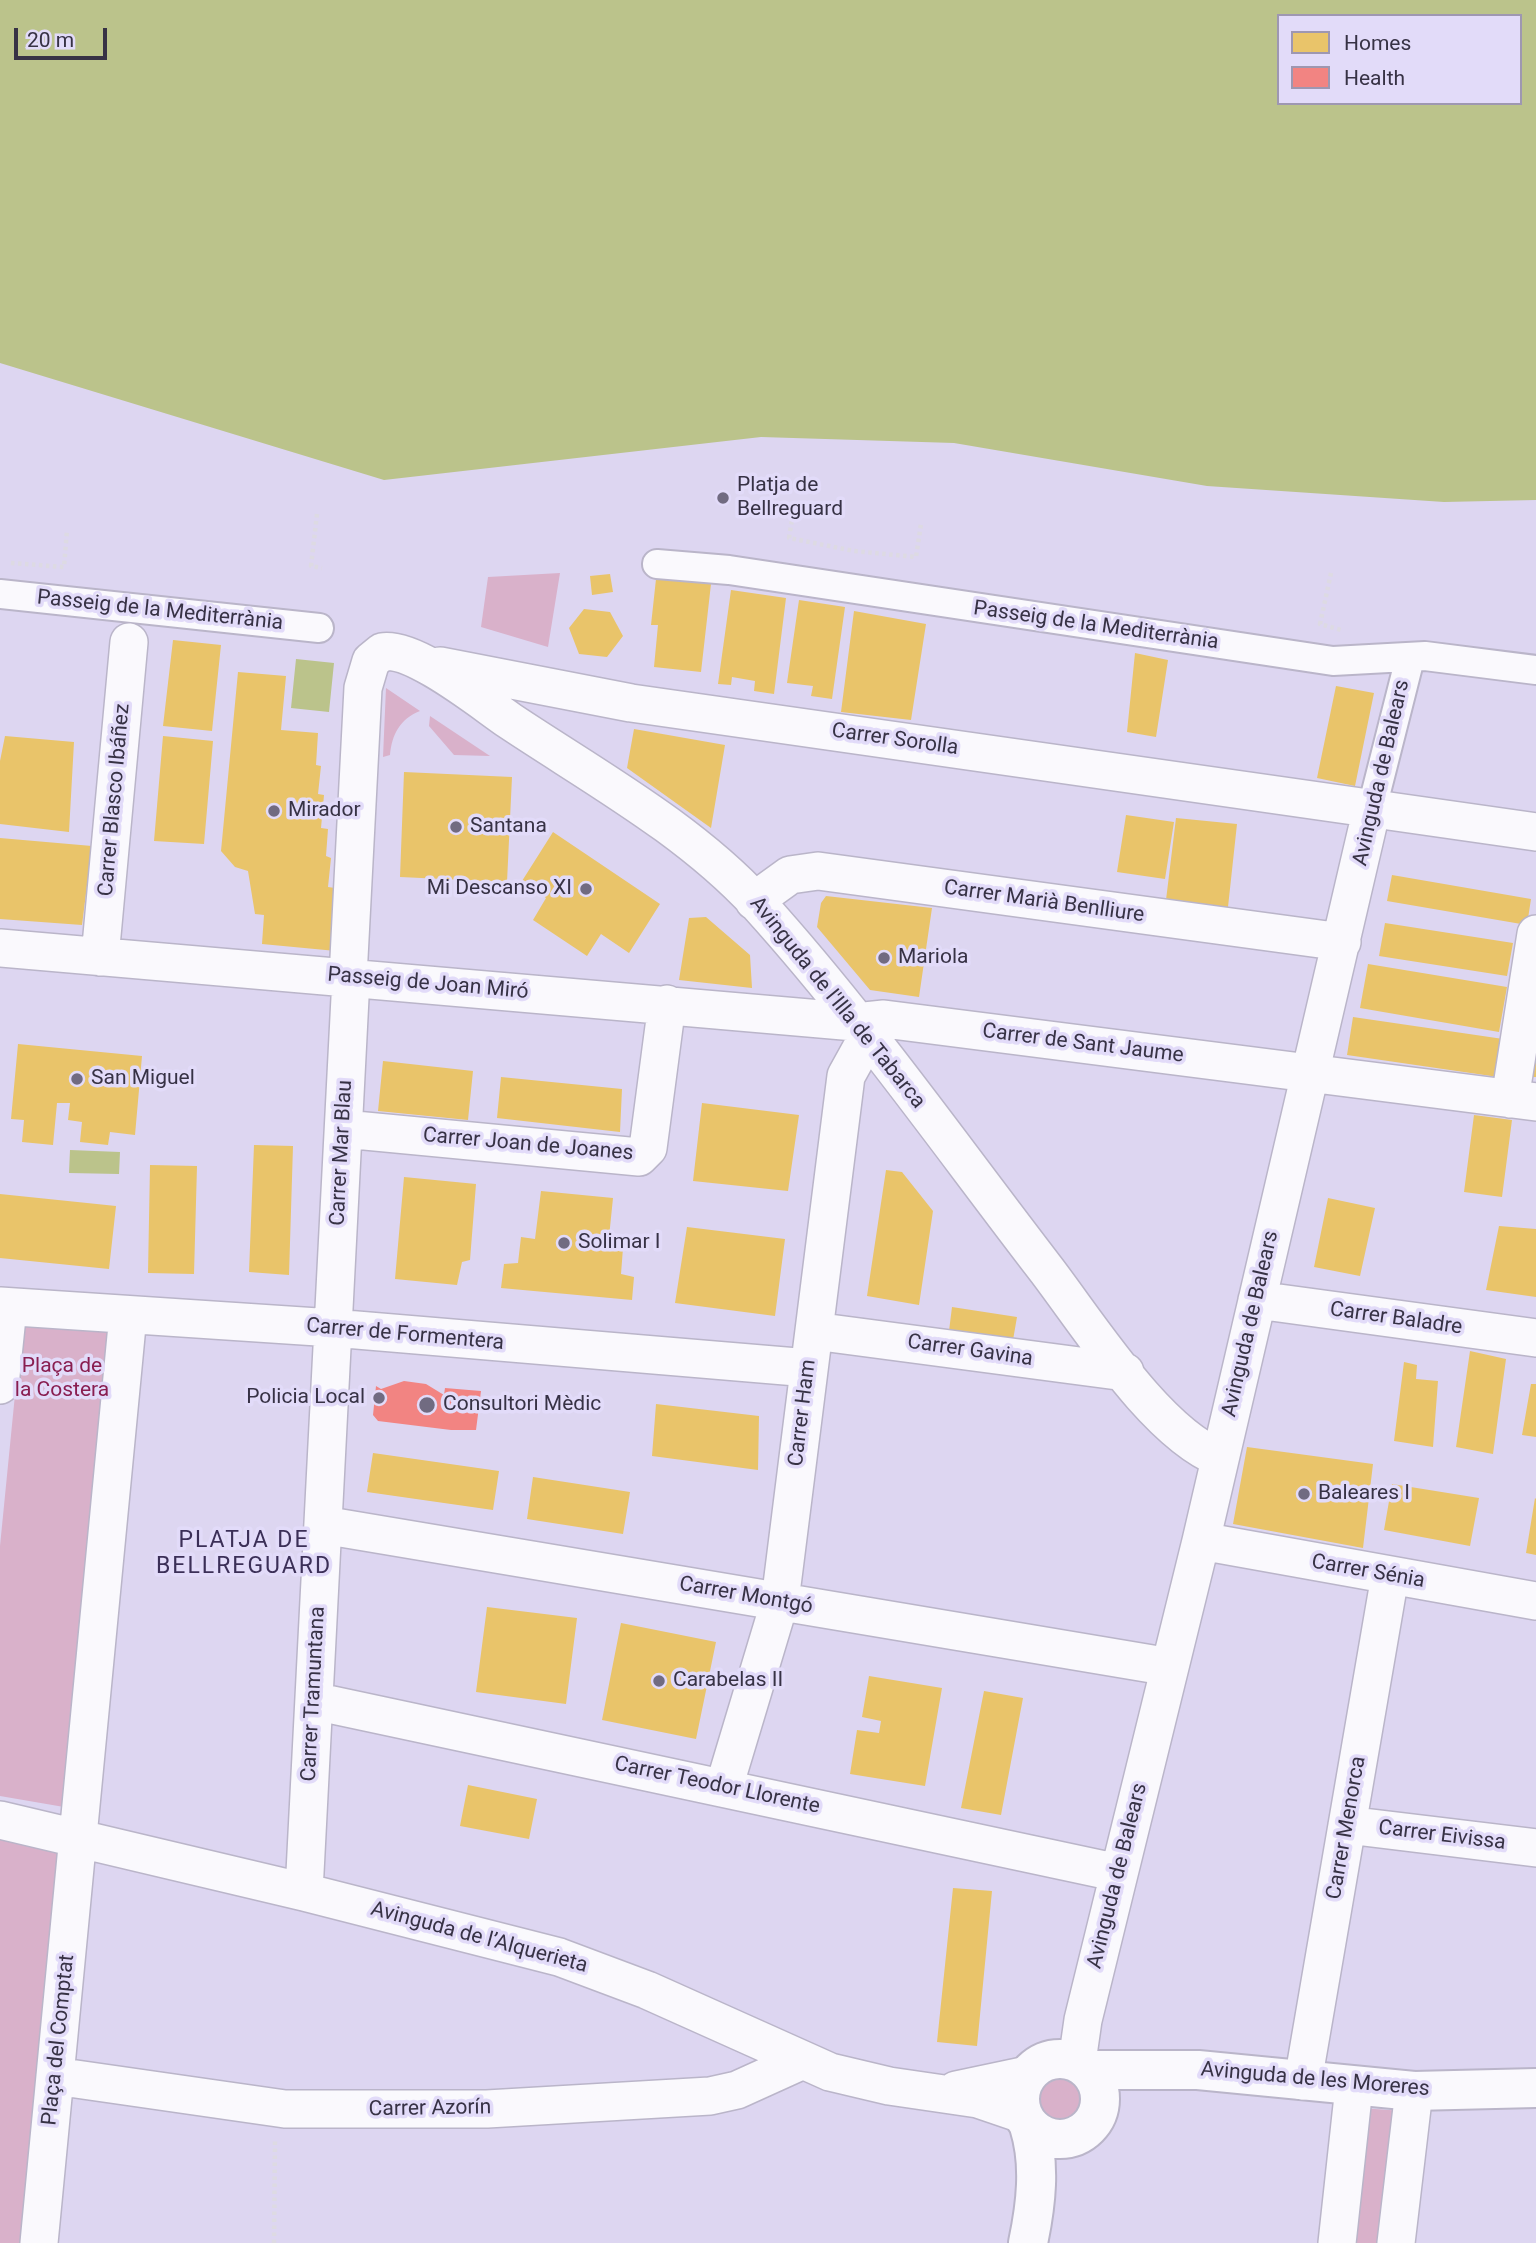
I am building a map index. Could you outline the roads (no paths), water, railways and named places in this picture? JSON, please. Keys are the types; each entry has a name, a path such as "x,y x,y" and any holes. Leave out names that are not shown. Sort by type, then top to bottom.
{"street":[{"name":"Passeig de la Mediterrània","path":"657,564 729,570 1339,661 1459,659 1536,670"},
{"name":"Passeig de la Mediterrània","path":"0,594 131,626 319,628"},
{"name":"Carrer Blasco Ibáñez","path":"100,957 131,626"},
{"name":"Avinguda de l'Illa de Tabarca","path":"371,662 387,651 400,652 419,662 710,858 754,901 861,1030 1125,1372 1178,1433 1203,1451 1220,1458"},
{"name":"Avinguda de Balears","path":"1070,2084 1090,1990 1201,1541 1372,808 1410,658"},
{"name":"Carrer Mar Blau","path":"333,1328 363,688 371,662"},
{"name":"Carrer Sorolla","path":"419,662 631,703 1536,831"},
{"name":"Carrer Marià Benlliure","path":"754,901 790,874 818,871 1342,943"},
{"path":"1523,1101 1536,934"},
{"name":"Passeig de Joan Miró","path":"0,948 667,1004 861,1030"},
{"name":"Carrer Joan de Joanes","path":"344,1129 639,1157 648,1148 667,1004"},
{"name":"Carrer de Sant Jaume","path":"861,1030 884,1020 1311,1071 1523,1101"},
{"name":"Carrer Ham","path":"724,1787 780,1601 846,1076 861,1030"},
{"name":"Carrer Baladre","path":"1257,1300 1536,1338"},
{"path":"0,1385 4,1306"},
{"name":"Carrer de Formentera","path":"4,1306 333,1328 809,1368"},
{"path":"80,1838 128,1315"},
{"name":"Carrer Tramuntana","path":"304,1892 333,1328"},
{"name":"Carrer Gavina","path":"814,1331 1125,1372"},
{"name":"Carrer Montgó","path":"323,1525 1170,1667"},
{"name":"Carrer Sénia","path":"1201,1541 1536,1601"},
{"name":"Carrer Menorca","path":"1303,2081 1390,1576"},
{"name":"Carrer Teodor Llorente","path":"314,1701 1119,1873"},
{"name":"Avinguda de l’Alquerieta","path":"0,1820 304,1892 579,1964 647,1990 830,2072 888,2086 945,2091"},
{"name":"Carrer Eivissa","path":"1347,1825 1536,1847"},
{"name":"Plaça del Comptat","path":"39,2243 80,1838"},
{"name":"Carrer Azorín","path":"55,2076 276,2109 487,2109 710,2096 749,2085 801,2061"},
{"name":"Avinguda de les Moreres","path":"1026,2120 1053,2139 1070,2084 1141,2068 1414,2091 1536,2088"},
{"path":"945,2091 1070,2084"},
{"path":"1030,2230 1036,2164 1021,2087 1070,2084"},
{"path":"1030,2230 1057,2165 1070,2084"},
{"path":"1337,2243 1354,2087"},
{"path":"945,2091 978,2098 1026,2120"},
{"path":"1396,2243 1414,2091"}],"place":[{"name":"Platja de Bellreguard","path":"723,498"},
{"name":"Mirador","path":"274,811"},
{"name":"Santana","path":"456,827"},
{"name":"Mi Descanso XI","path":"586,889"},
{"name":"Mariola","path":"884,958"},
{"name":"San Miguel","path":"77,1079"},
{"name":"Solimar I","path":"564,1243"},
{"name":"Policia Local","path":"379,1398"},
{"name":"Consultori Mèdic","path":"427,1405"},
{"name":"Baleares I","path":"1304,1494"},
{"name":"Carabelas II","path":"659,1681"}],"district":[{"name":"PLATJA DE BELLREGUARD","path":"244,1554"}],"park label":[{"name":"Plaça de la Costera","path":"62,1379"}]}
